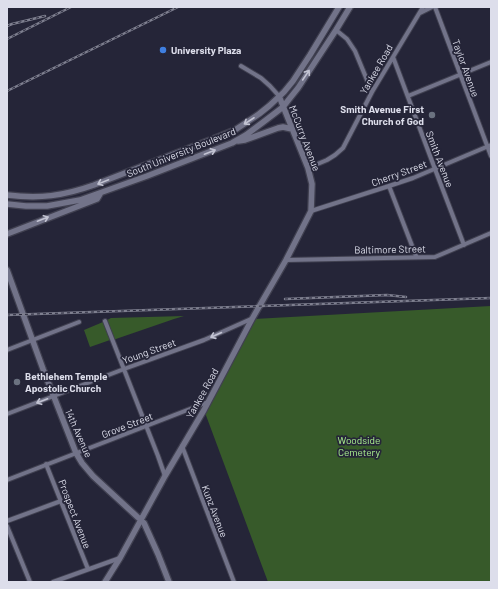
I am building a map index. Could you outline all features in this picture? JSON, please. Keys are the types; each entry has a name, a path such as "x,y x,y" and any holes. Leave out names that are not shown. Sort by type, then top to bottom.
{"street":[{"name":"South University Boulevard","path":"7,195 32,197 54,196 76,192 235,130 259,114 284,92 298,74 339,7"},
{"name":"South University Boulevard","path":"7,204 47,206 80,200 100,194 232,143 246,135 283,106 298,88 350,7"},
{"name":"Yankee Road","path":"308,168 327,160 343,148 372,92 423,7"},
{"path":"419,13 432,7"},
{"name":"Taylor Avenue","path":"435,7 460,75 489,146 491,156"},
{"path":"336,30 347,39 355,51 372,92"},
{"name":"Smith Avenue","path":"393,57 434,169 464,245"},
{"path":"408,96 491,62"},
{"path":"241,66 261,78 279,96"},
{"name":"McCurry Avenue","path":"279,96 308,168 312,184 311,211"},
{"path":"232,143 278,128 283,127 292,130"},
{"name":"Cherry Street","path":"311,211 389,186 489,146"},
{"path":"389,186 416,256"},
{"path":"7,234 97,199 100,194"},
{"name":"Yankee Road","path":"105,582 204,410 311,211"},
{"name":"Baltimore Street","path":"286,260 416,256 435,257 491,234"},
{"name":"14th Avenue","path":"7,270 76,453 93,476 141,519 146,527 169,582"},
{"name":"Young Street","path":"7,414 204,340 252,319"},
{"path":"105,321 165,476"},
{"path":"7,350 79,322"},
{"name":"Grove Street","path":"7,480 208,402"},
{"name":"Kunz Avenue","path":"182,446 234,582"},
{"name":"Prospect Avenue","path":"46,464 88,569"},
{"path":"7,522 61,501"},
{"path":"7,526 30,582"},
{"path":"53,582 120,558"}],"green space":[{"name":"Woodside Cemetery","path":"491,306 491,582 268,582 204,410 252,319"},
{"path":"184,316 113,340 105,321 111,318"},
{"path":"103,322 110,340 90,347 84,330"}],"railway":[{"path":"7,39 71,7"},
{"path":"7,91 178,7"},
{"path":"7,26 45,16"},
{"path":"285,299 387,295 406,297"},
{"path":"7,315 491,298"}],"place":[{"name":"University Plaza","path":"163,50"},
{"name":"Smith Avenue First Church of God","path":"432,115"},
{"name":"Bethlehem Temple Apostolic Church","path":"17,382"}]}
